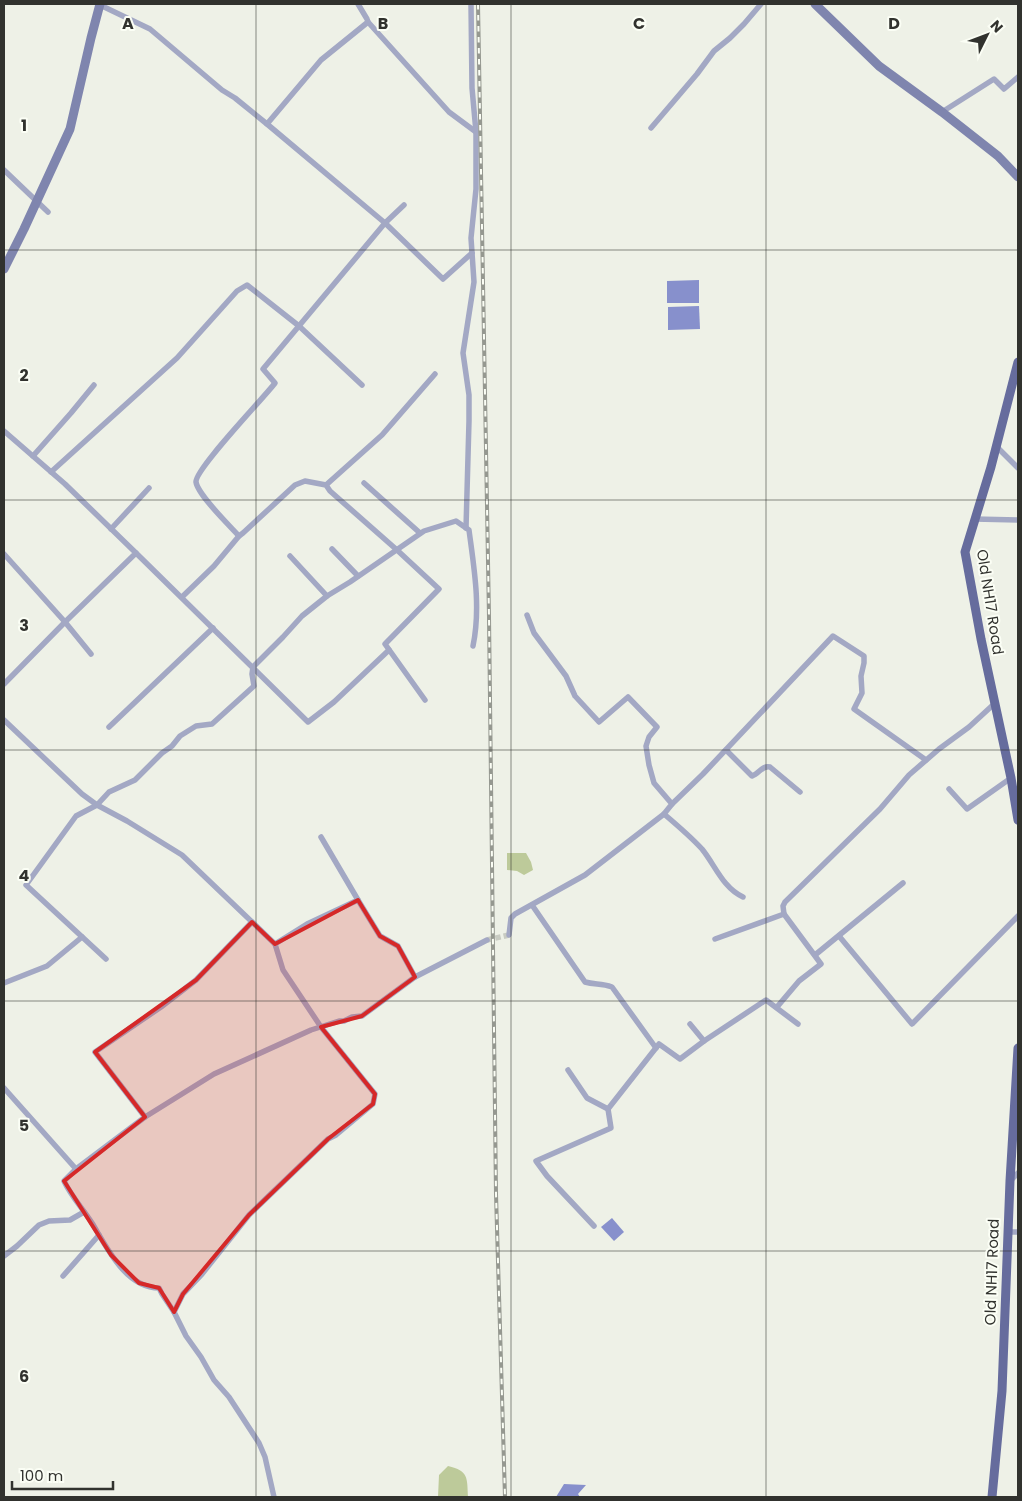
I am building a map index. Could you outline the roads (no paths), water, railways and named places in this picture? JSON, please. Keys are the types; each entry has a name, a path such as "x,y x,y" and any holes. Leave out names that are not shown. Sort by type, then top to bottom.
{"main road":[{"path":"4,269 70,129 100,4"},
{"path":"815,4 879,66 998,156 1018,177"},
{"name":"Old NH17 Road","path":"1018,362 991,467 965,552 1018,820"},
{"name":"Old NH17 Road","path":"992,1497 1002,1391 1010,1181 1018,1048"}],"street":[{"path":"100,4 150,30 222,90 267,124 384,223 444,278 472,253"},
{"path":"358,4 368,22 449,112 476,132"},
{"path":"471,4 472,88 476,132 476,189 471,238 474,282 463,354 469,395 470,421 466,528 468,530 477,602 477,620 473,646"},
{"path":"651,128 714,51 744,24 761,4"},
{"path":"267,124 321,60 368,22"},
{"path":"942,112 994,78 1004,89 1018,76"},
{"path":"4,170 48,212"},
{"path":"239,536 202,495 196,484 196,478 206,462 275,383 263,369 384,223 404,205"},
{"path":"51,472 177,358 237,290 247,285 300,326 362,385"},
{"path":"326,485 382,435 436,374"},
{"path":"33,456 94,385"},
{"path":"4,431 111,528 308,722 334,702 389,650"},
{"path":"996,446 1018,468"},
{"path":"182,597 214,566 239,536 294,485 305,481 326,485 330,491 439,589 385,644 425,700"},
{"path":"364,483 420,533"},
{"path":"111,528 148,488"},
{"path":"974,519 1018,520"},
{"path":"106,959 26,885 76,816 97,805 108,792 135,780 162,753 172,746 180,736 196,726 212,724 254,686 253,668 302,616 327,596 420,533 456,521 466,528"},
{"path":"332,549 358,576"},
{"path":"4,684 136,553"},
{"path":"4,554 91,654"},
{"path":"290,556 327,596"},
{"path":"527,615 534,633 566,676 575,696 599,722 628,698 657,727 649,737 646,746 649,765 654,783 672,804"},
{"path":"109,727 212,628"},
{"path":"509,935 511,918 515,914 573,883 664,814 833,636 864,656 861,676 862,693 854,709 926,760"},
{"path":"776,1007 799,981 821,964 784,914 783,906 785,902 880,809 909,775 994,704"},
{"path":"4,720 82,794 97,805 182,855 275,944 283,970 321,1027 375,1094 372,1104 336,1135 328,1139 249,1215 202,1274 183,1294 174,1312"},
{"path":"726,750 752,776 766,766 770,767 800,792"},
{"path":"949,789 967,809 1011,778"},
{"path":"664,814 701,848 726,884 734,893 742,897"},
{"path":"321,837 380,936 398,946 415,977"},
{"path":"815,955 903,883"},
{"path":"275,944 306,924 358,900"},
{"path":"532,905 585,982 593,985 602,983 612,987 656,1048"},
{"path":"715,939 784,914"},
{"path":"839,936 912,1024 1018,916"},
{"path":"145,1118 95,1052 161,1007 196,980 252,922"},
{"path":"4,983 47,966 82,937"},
{"path":"274,1497 265,1457 259,1443 229,1397 214,1380 159,1288 152,1288 139,1283 128,1275 111,1255 69,1192 64,1181 76,1169 145,1118 214,1074 311,1030 352,1017 362,1016 415,977 487,940"},
{"path":"594,1226 547,1176 536,1161 611,1128 608,1109 659,1044 680,1059 766,1000 798,1024"},
{"path":"690,1024 704,1041"},
{"path":"568,1070 587,1098 608,1109"},
{"path":"4,1088 76,1169"},
{"path":"1010,1181 1018,1173"},
{"path":"4,1256 39,1225 49,1220 70,1220 84,1212"},
{"path":"1008,1232 1018,1232"},
{"path":"63,1276 99,1235"},
{"path":"267,1470 274,1467"}],"water":[{"path":"699,280 699,303 667,303 667,281"},
{"path":"699,306 700,329 668,330 668,307"},
{"path":"612,1218 624,1232 614,1241 601,1227"},
{"path":"564,1484 586,1485 578,1494 580,1497 556,1497"}],"tunnel":[{"path":"487,940 509,935"}],"railway":[{"path":"478,4 489,617 496,1194 505,1497"}]}
